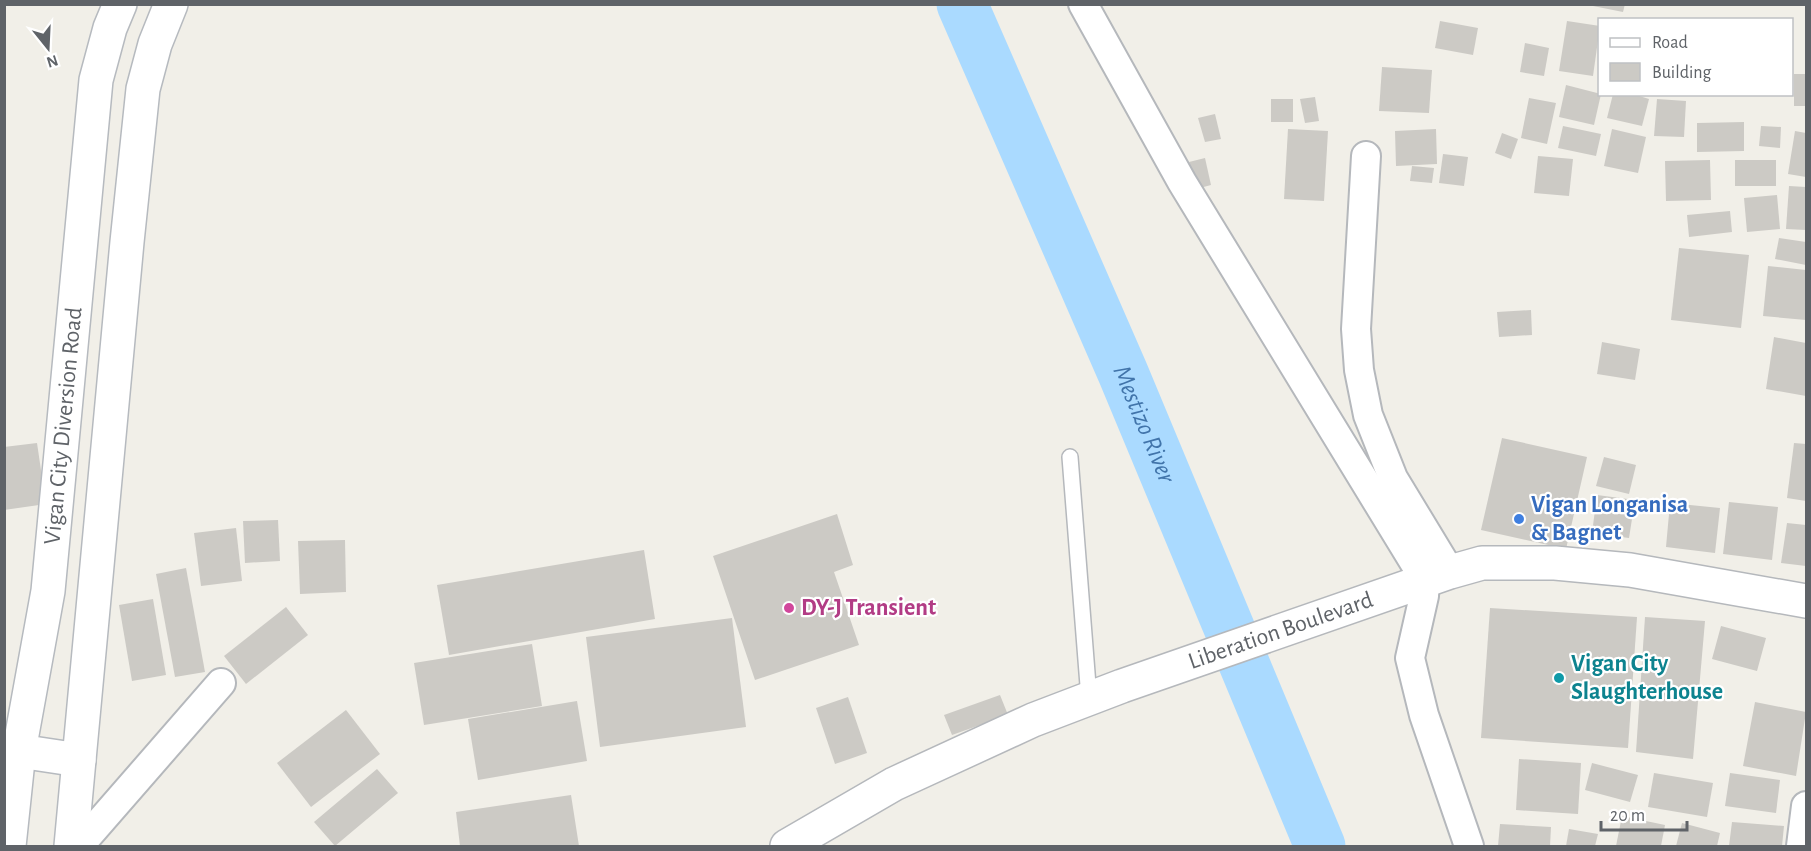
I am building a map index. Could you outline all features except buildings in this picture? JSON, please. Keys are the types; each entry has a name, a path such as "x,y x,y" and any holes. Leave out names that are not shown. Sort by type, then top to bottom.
{"main road":[{"name":"Vigan City Diversion Road","path":"9,846 19,751 48,591 96,80 110,28 120,4"},
{"name":"Vigan City Diversion Road","path":"71,846 124,265 143,88 155,44 171,4"},
{"name":"Liberation Boulevard","path":"787,846 894,784 1033,720 1122,686 1482,563 1555,563 1630,570 1806,601"},
{"path":"19,751 79,760"}],"street":[{"path":"1083,4 1182,182 1424,581"},
{"path":"1366,156 1356,329 1361,381 1368,415 1393,478 1424,581 1424,596 1410,658 1424,716 1469,846"},
{"path":"79,846 221,683"},
{"path":"1802,846 1806,806"}],"lane":[{"path":"1070,457 1089,699"}],"waterway":[{"name":"Mestizo River","path":"962,4 1123,373 1320,846"}],"place":[{"name":"Vigan Longanisa & Bagnet","path":"1519,519"},
{"name":"DY-J Transient","path":"789,608"},
{"name":"Vigan City Slaughterhouse","path":"1559,678"}]}
